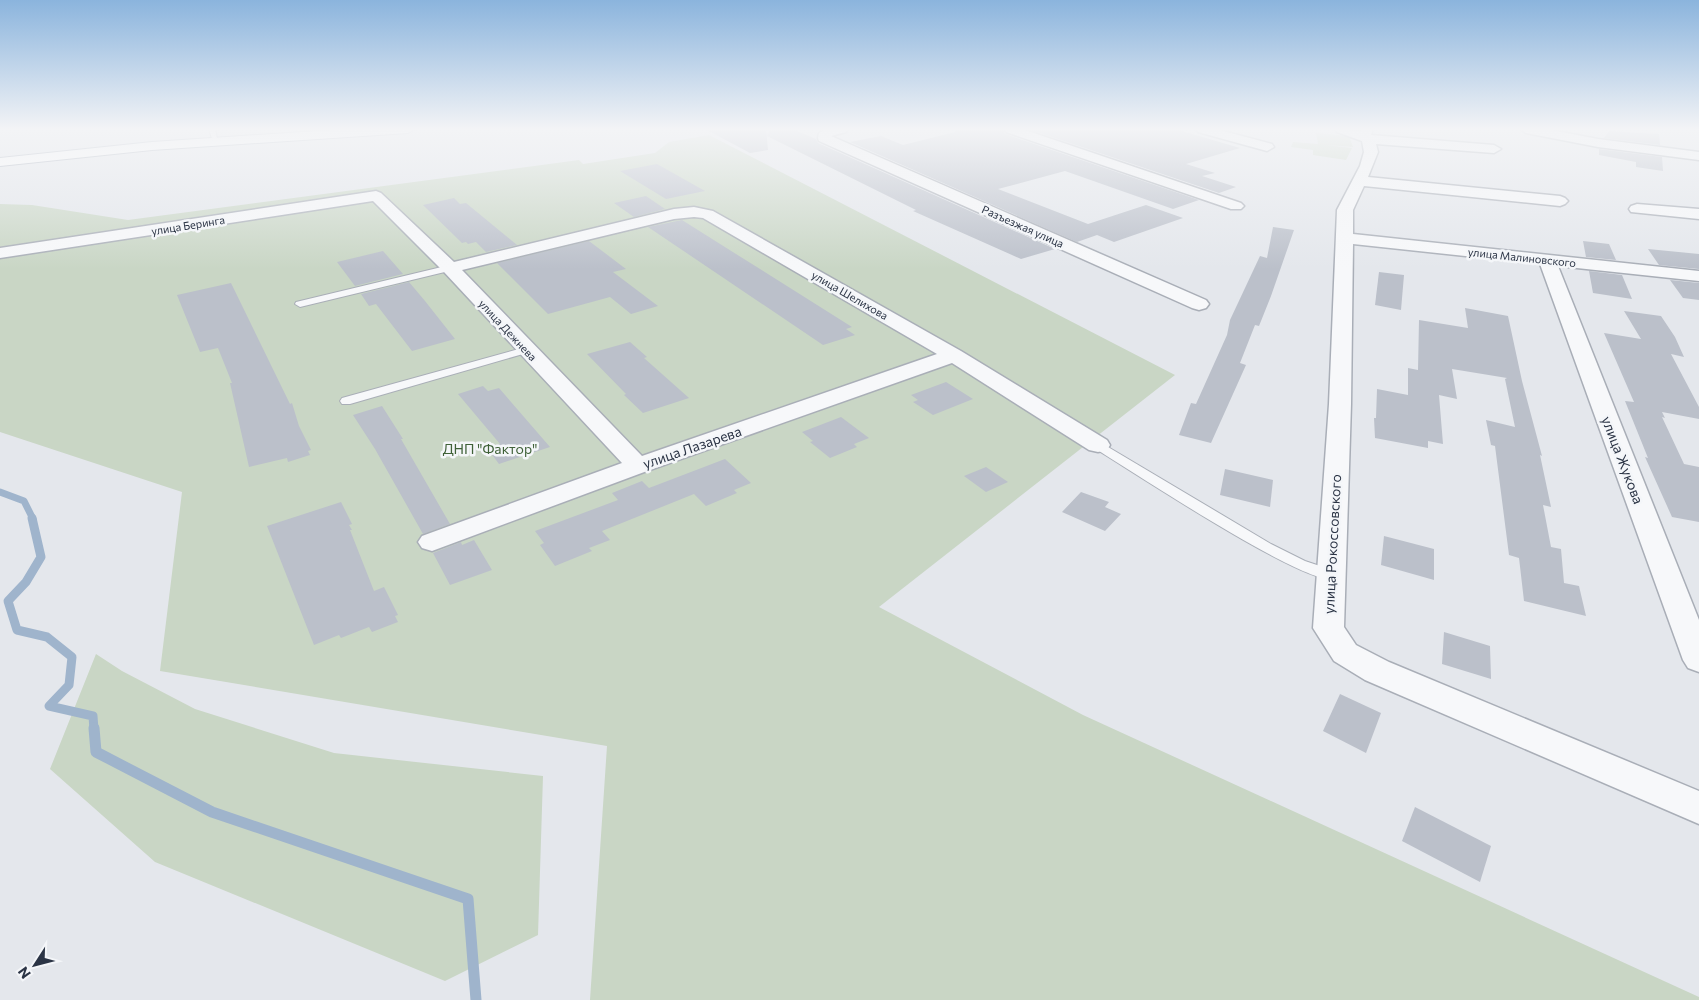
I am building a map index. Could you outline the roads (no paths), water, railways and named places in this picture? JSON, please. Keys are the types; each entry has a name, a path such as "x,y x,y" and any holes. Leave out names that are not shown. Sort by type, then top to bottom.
{"street":[{"name":"Разъезжая улица","path":"909,176 1199,304"},
{"path":"1147,176 1236,206"},
{"name":"улица Рокоссовского","path":"1362,176 1345,210 1340,404 1328,628 1345,653 1376,671 1699,808"},
{"path":"1360,181 1560,201"},
{"name":"улица Беринга","path":"0,253 376,196"},
{"name":"улица Дежнева","path":"376,196 450,268 638,466"},
{"path":"1637,209 1699,214"},
{"name":"улица Шелихова","path":"450,268 674,214 694,212 707,214 954,355 1098,445"},
{"name":"улица Малиновского","path":"1344,238 1699,276"},
{"name":"улица Жукова","path":"1547,260 1699,660"},
{"name":"улица Лазарева","path":"432,542 638,466 954,355"}],"lane":[{"path":"300,304 450,268"},
{"path":"346,401 526,350"},
{"path":"1098,445 1266,547 1300,564 1330,575"}],"waterway":[{"path":"0,492 24,501 33,519"},
{"path":"32,518 41,557 26,582 8,601 17,630 47,637 72,657 69,685 49,706 93,716 94,730"},
{"path":"94,728 96,752 212,812 468,899 476,1000"}],"park label":[{"name":"ДНП \"Фактор\"","path":"490,448"}]}
